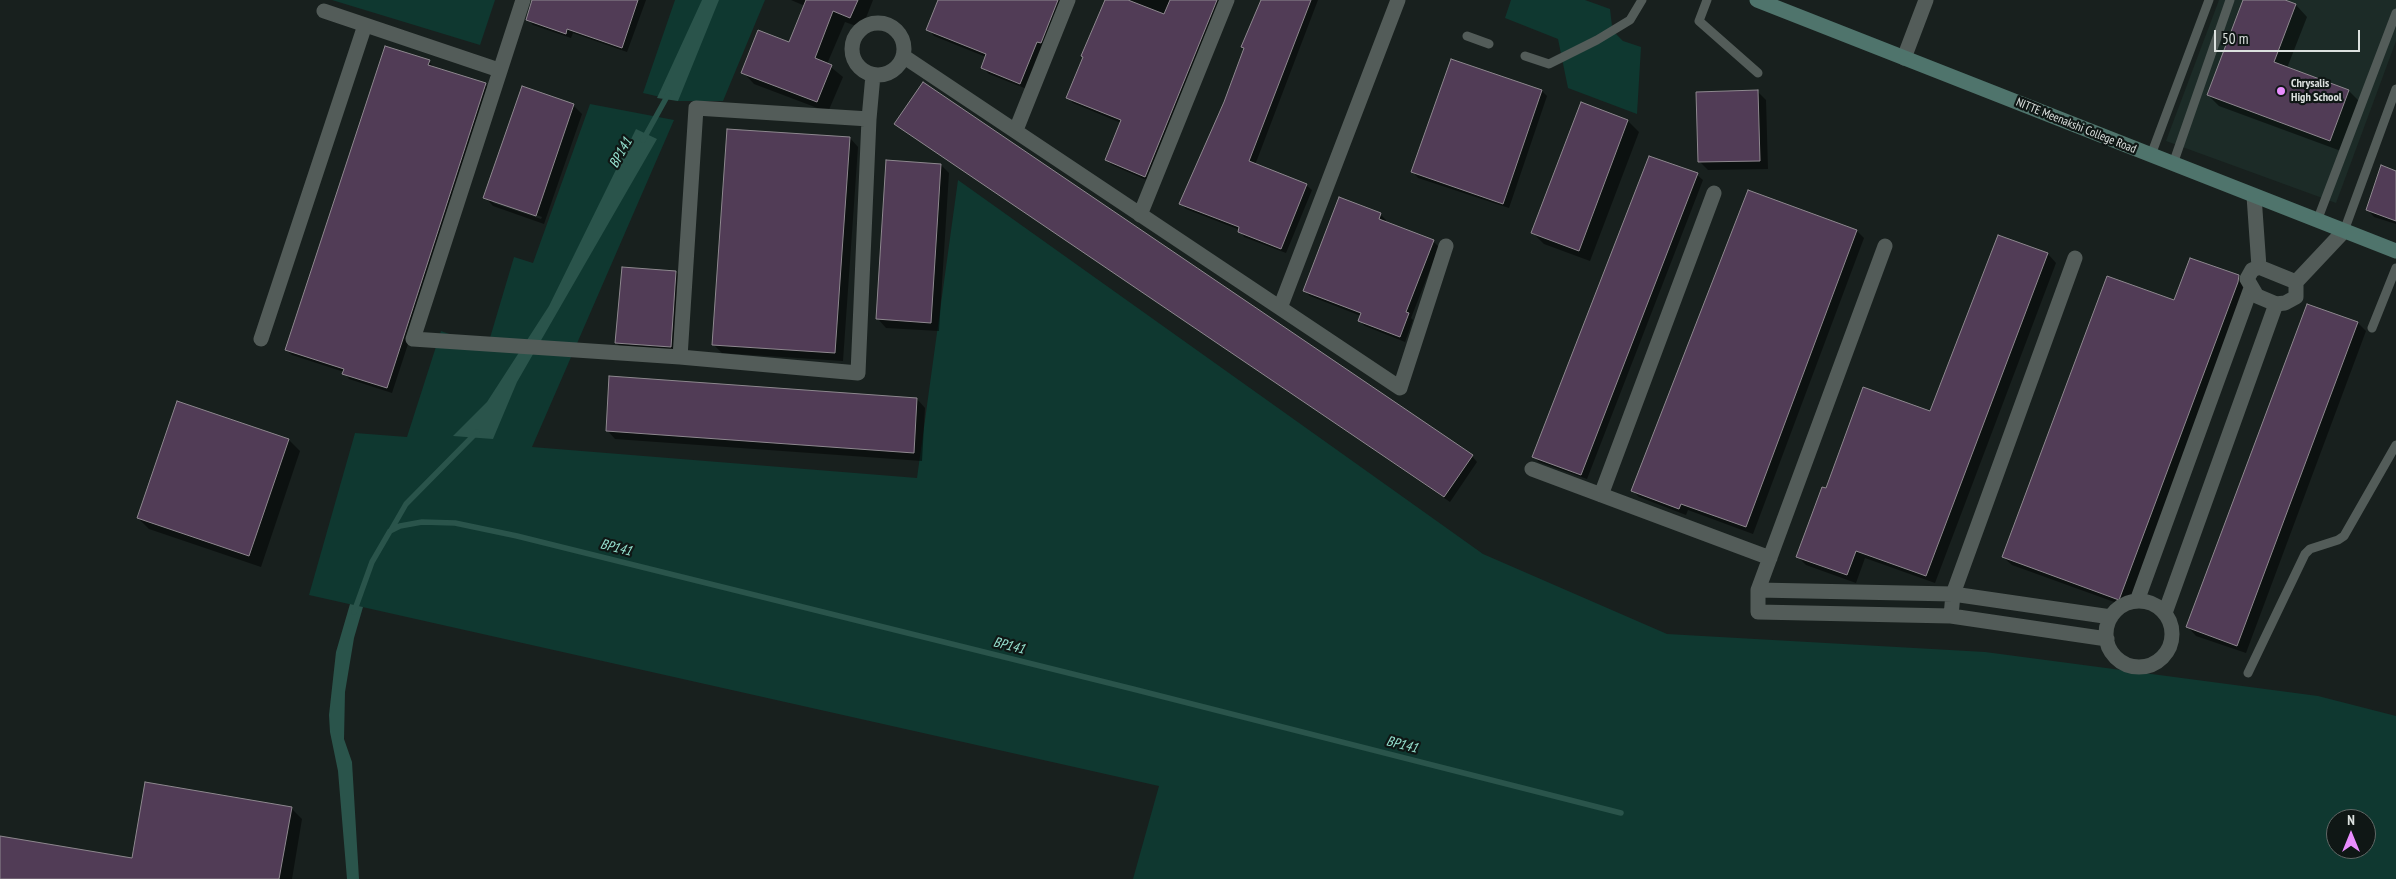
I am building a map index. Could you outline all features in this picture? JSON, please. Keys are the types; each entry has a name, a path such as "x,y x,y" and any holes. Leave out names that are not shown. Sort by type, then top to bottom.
{"street":[{"path":"523,0 414,339 858,373 869,119 873,75"},
{"path":"1016,130 1068,0"},
{"path":"1140,215 1226,0"},
{"path":"1280,308 1398,0"},
{"name":"NITTE Meenakshi College Road","path":"1757,0 1773,3 1904,58 2396,252"},
{"path":"1904,58 1926,0"},
{"path":"324,11 499,70"},
{"path":"881,23 896,30 904,44 903,56 898,67 891,72 884,75 873,75 862,71 852,57 853,40 864,27 881,23"},
{"path":"260,339 365,25"},
{"path":"903,56 1400,388 1446,246"},
{"path":"680,358 696,108 869,119"},
{"path":"1601,495 1714,193"},
{"path":"2254,196 2259,267"},
{"path":"2296,282 2259,267 2252,270 2247,279 2251,288 2258,296 2276,304 2286,303 2296,297 2296,282 2344,231"},
{"path":"1885,246 1758,590 1758,612 1950,616 2107,639"},
{"path":"1950,616 1953,594 2075,258"},
{"path":"2137,602 2251,288"},
{"path":"2165,613 2276,304"},
{"path":"1532,469 1770,558"},
{"path":"1758,590 1953,594 2110,617"},
{"path":"2148,602 2165,613 2172,630 2172,640 2169,649 2155,663 2136,667 2126,664 2111,652 2107,639 2107,626 2110,617 2123,605 2148,602"}],"lane":[{"path":"1525,56 1549,64 1597,40 1630,20 1642,0"},
{"path":"1707,0 1699,21 1758,73"},
{"path":"2151,155 2209,0"},
{"path":"2173,164 2230,0"},
{"path":"2317,220 2396,13"},
{"path":"1467,36 1489,44"},
{"path":"2344,231 2396,90"},
{"path":"2372,328 2396,268"},
{"path":"2248,674 2305,554 2310,549 2338,540 2344,536 2396,446"}],"shaded area":[{"path":"332,0 495,0 480,45"},
{"path":"675,0 765,0 723,101 678,101 643,93"},
{"path":"702,0 719,0 678,101 657,98"},
{"path":"1511,0 1585,0 1610,9 1612,26 1616,34 1623,41 1641,47 1637,114 1568,88 1558,39 1505,18"},
{"name":"Chrysalis High School","path":"2219,0 2396,0 2396,41 2336,203 2166,141"},
{"path":"590,104 674,120 532,447 917,478 958,180 1483,554 1667,634 1985,652 2318,696 2396,716 2396,879 1133,879 1159,786 309,595 355,433 407,437 441,331 487,348 514,257 533,263"},
{"path":"636,129 657,139 517,382 493,439 453,436 487,402 549,306"},
{"path":"350,604 363,607 354,638 345,692 344,739 352,762 359,879 347,879 338,771 330,732 329,715 336,652"}],"building":[{"path":"532,0 638,0 622,48 567,29 566,34 526,20"},
{"path":"806,0 858,0 850,18 833,11 815,58 832,65 817,102 741,73 758,30 789,42"},
{"path":"938,0 1058,0 1041,43 1037,42 1020,84 981,68 986,54 926,30"},
{"path":"1105,0 1128,0 1164,14 1170,0 1217,0 1145,177 1105,160 1121,120 1066,98 1083,57 1081,56"},
{"path":"1261,0 1311,0 1249,161 1307,184 1281,249 1238,232 1239,227 1179,204 1224,102 1244,48 1241,47"},
{"path":"2243,0 2285,0 2296,4 2274,62 2349,90 2330,141 2207,95"},
{"path":"385,46 430,60 428,65 486,83 387,388 342,374 344,369 285,350"},
{"path":"1451,59 1542,90 1503,204 1411,172"},
{"path":"923,82 1473,455 1444,497 894,124"},
{"path":"522,86 574,104 536,216 483,198"},
{"path":"1758,90 1760,161 1698,162 1696,92"},
{"path":"1581,102 1628,120 1579,251 1531,233"},
{"path":"727,129 850,137 835,353 712,345"},
{"path":"1649,156 1698,173 1581,475 1532,457"},
{"path":"886,160 941,164 931,323 876,319"},
{"path":"2381,165 2396,171 2396,221 2366,210"},
{"path":"1748,190 1857,230 1746,527 1681,504 1679,509 1631,491"},
{"path":"1339,197 1381,213 1379,219 1434,240 1406,312 1409,313 1400,337 1358,321 1361,313 1303,291"},
{"path":"1998,235 2048,253 1926,576 1856,551 1847,575 1796,557 1822,487 1826,488 1863,387 1930,411"},
{"path":"2190,258 2239,275 2238,282 2119,600 2002,557 2107,276 2174,300"},
{"path":"622,267 676,271 671,347 615,343"},
{"path":"2307,304 2358,322 2237,646 2186,627"},
{"path":"609,376 917,398 914,453 606,431"},
{"path":"177,401 289,439 249,556 137,518"},
{"path":"145,782 292,807 279,879 0,879 0,836 132,858"}],"waterway":[{"name":"BP141","path":"643,140 669,93"},
{"name":"BP141","path":"391,530 406,504 477,432"},
{"name":"BP141","path":"354,612 372,562 390,531 400,526 422,522 455,523 517,536 1133,689 1621,813"}],"place":[{"name":"Chrysalis High School","path":"2281,91"}]}
